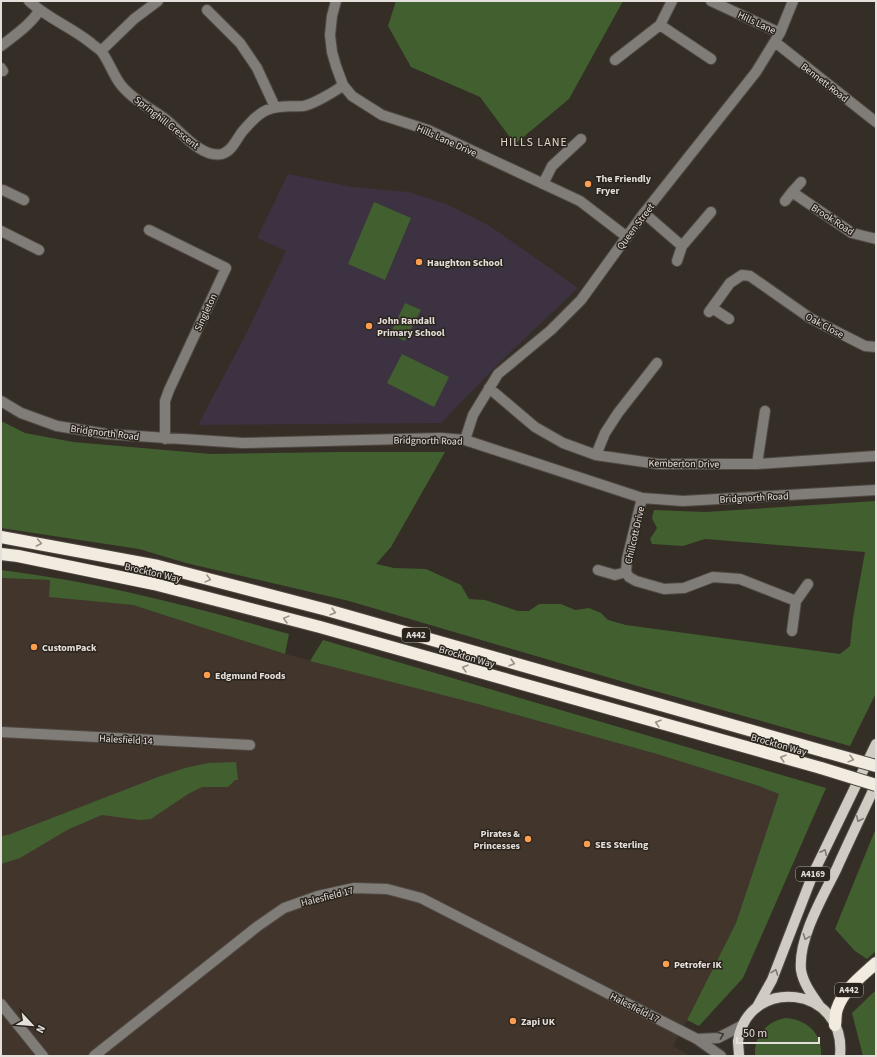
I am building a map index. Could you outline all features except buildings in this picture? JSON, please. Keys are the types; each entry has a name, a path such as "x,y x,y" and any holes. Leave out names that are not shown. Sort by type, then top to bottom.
{"highway":[{"name":"Brockton Way","path":"1,537 158,566 327,610 876,766"},
{"name":"Brockton Way","path":"1,554 18,556 154,584 327,630 876,784"},
{"name":"A442","path":"835,1024 836,1010 840,1001 856,980 876,963"}],"main road":[{"name":"A4169","path":"758,1007 772,980 813,874 876,744"},
{"name":"A4169","path":"819,1005 808,989 801,972 803,945 816,912 876,784"},
{"path":"739,1056 738,1041 743,1025 749,1015 758,1007 772,999 788,996 804,998 819,1005 828,1014 835,1024 840,1039 840,1056"}],"street":[{"name":"Springhill Crescent","path":"28,1 39,11 81,35 101,51 121,84 128,92 166,120 185,139 208,152 215,154 222,154 229,151 255,118 264,111 275,107 305,106 343,85"},
{"path":"101,51 134,19 158,1"},
{"name":"Hills Lane Drive","path":"336,1 332,16 330,35 336,66 343,85 352,96 382,115 428,130 580,202 626,237"},
{"path":"615,60 660,25 672,1"},
{"name":"Hills Lane","path":"711,1 780,33"},
{"name":"Queen Street","path":"465,440 472,415 498,374 551,330 581,300 644,213 756,72 780,33 793,1"},
{"path":"207,10 240,43 257,68 275,107"},
{"path":"1,46 30,22 39,11"},
{"path":"660,25 711,59"},
{"name":"Bennett Road","path":"775,42 876,122"},
{"path":"543,184 552,166 581,139"},
{"path":"785,201 801,182"},
{"path":"2,191 24,200"},
{"name":"Brook Road","path":"792,192 852,233 876,239"},
{"path":"677,261 682,246 711,212"},
{"path":"644,213 682,246"},
{"name":"Singleton","path":"148,230 226,268 165,401 166,439"},
{"path":"1,231 39,250"},
{"name":"Oak Close","path":"729,319 710,310 730,283 742,274 750,276 810,318 865,346 876,347"},
{"path":"596,455 605,433 618,413 656,363"},
{"name":"Kemberton Drive","path":"489,388 535,427 563,443 596,455 658,464 757,464 876,456"},
{"name":"Bridgnorth Road","path":"1,401 21,413 57,426 106,434 243,443 441,438 465,440 642,498 683,501 871,490"},
{"path":"757,464 765,411"},
{"name":"Chillcott Drive","path":"626,572 626,559 642,498"},
{"path":"598,570 615,576 626,572 629,577 636,581 664,589 684,588 713,578 740,579 796,601"},
{"path":"792,631 796,601 808,584"},
{"name":"Halesfield 14","path":"1,732 250,745"},
{"name":"Halesfield 17","path":"94,1056 258,926 284,908 318,896 354,888 387,889 421,898 697,1039 721,1056"},
{"path":"1,1004 43,1056"},
{"path":"697,1039 718,1038 743,1025"}],"shaded area":[{"path":"288,174 352,187 409,192 446,204 490,226 578,288 504,358 441,423 198,425 244,338 286,251 257,238"},
{"path":"1,578 50,580 50,597 133,605 285,654 474,703 657,754 759,786 779,794 736,923 673,1046 690,1056 1,1056"}],"green space":[{"path":"396,1 623,1 569,99 515,144 480,97 411,67 388,26"},
{"path":"374,202 411,218 385,280 348,264"},
{"path":"405,303 421,310 405,341 390,334"},
{"path":"402,354 449,377 434,407 387,383"},
{"path":"1,421 25,433 73,442 211,454 445,452 391,547 376,564 394,568 426,569 461,585 469,599 485,600 518,611 529,611 539,604 561,604 575,610 589,608 601,613 608,620 626,625 840,654 850,646 853,618 865,552 705,539 683,546 652,544 650,539 657,528 652,518 654,510 705,512 876,501 876,693 850,746 634,685 349,601 186,563 139,549 1,528"},
{"path":"1,570 74,581 146,596 289,634 285,654 133,605 49,597 50,580 1,578"},
{"path":"323,640 826,788 743,978 699,1026 687,1020 736,923 779,794 759,786 657,754 474,703 310,661"},
{"path":"236,762 238,780 235,780 228,787 202,787 188,794 151,819 140,820 102,815 69,829 20,858 1,864 1,836 8,835 185,768 208,763"},
{"path":"876,828 876,951 867,959 855,951 835,929"},
{"path":"876,990 876,1056 863,1056 852,1013"},
{"path":"785,1018 800,1021 812,1029 819,1041 821,1056 755,1056 755,1049 762,1031 772,1023"}],"place":[{"name":"The Friendly Fryer","path":"588,184"},
{"name":"Haughton School","path":"419,262"},
{"name":"John Randall Primary School","path":"369,326"},
{"name":"CustomPack","path":"34,647"},
{"name":"Edgmund Foods","path":"207,675"},
{"name":"Pirates & Princesses","path":"528,839"},
{"name":"SES Sterling","path":"587,844"},
{"name":"Petrofer IK","path":"666,964"},
{"name":"Zapi UK","path":"513,1021"}],"district":[{"name":"HILLS LANE","path":"534,142"}]}
